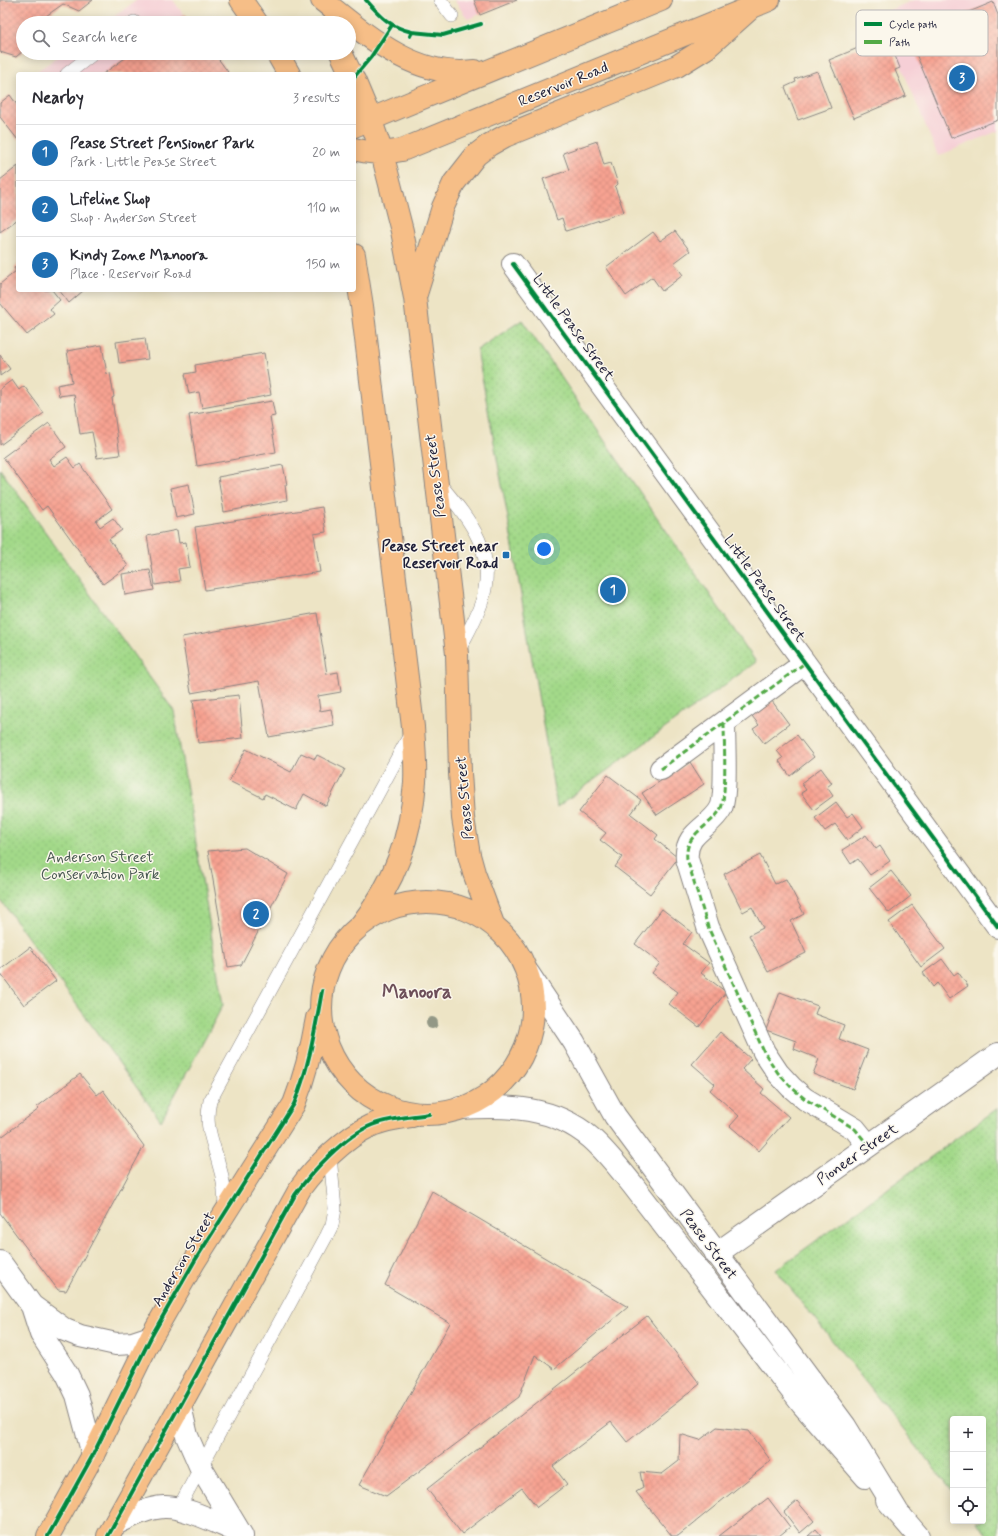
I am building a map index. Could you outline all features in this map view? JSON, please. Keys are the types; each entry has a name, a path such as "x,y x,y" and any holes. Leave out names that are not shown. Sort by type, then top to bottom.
{"main road":[{"path":"240,0 252,16"},
{"path":"313,0 322,16"},
{"path":"322,0 342,16"},
{"path":"362,122 660,0"},
{"path":"415,298 448,194 457,178 469,162 483,149 501,138 677,66 706,48 761,4"},
{"name":"Reservoir Road","path":"356,150 364,152 382,153 402,150 761,4"},
{"path":"356,27 396,54 432,68 457,72 480,70 496,66"},
{"path":"281,60 288,72"},
{"path":"344,60 350,72"},
{"name":"Pease Street","path":"356,90 362,122 382,153 402,231 415,298 435,478 457,654 462,818 474,873 493,924"},
{"path":"356,268 364,322 413,727 415,781 412,810 398,865 372,910 361,925 335,954 329,966 322,991 321,1018 323,1030 332,1055 346,1078 356,1087 377,1102 402,1111 429,1114"},
{"path":"111,1530 295,1195 306,1180 330,1156 354,1136 371,1125 386,1120 444,1112 475,1102 490,1093 503,1082 522,1055 532,1023 532,995 528,973 520,956 510,941 493,924 468,910 441,902 426,901 385,910 361,925"},
{"name":"Anderson Street","path":"48,1536 93,1455 151,1337 194,1262 294,1104 310,1056 322,991"}],"street":[{"name":"Little Pease Street","path":"513,264 998,927"},
{"path":"661,769 805,663"},
{"path":"724,722 724,792 722,808 715,817 695,834 686,851 687,859 708,927 764,1052 778,1073 805,1099 855,1129 868,1145"},
{"name":"Pease Street","path":"528,973 574,1042 615,1116 845,1426 898,1511"},
{"name":"Pioneer Street","path":"697,1268 998,1054"},
{"name":"Pease Street","path":"460,1108 492,1106 520,1108 554,1116 572,1124 582,1131 605,1152 802,1404 845,1454 898,1511 918,1536"},
{"path":"0,1262 32,1306 65,1330 80,1336 116,1344 133,1343 151,1337"},
{"path":"32,1306 41,1334 68,1374 77,1395 93,1455"},
{"path":"180,1406 187,1436 200,1468 241,1534"},
{"path":"111,1530 135,1515 153,1509 171,1507 241,1534"}],"lane":[{"path":"440,0 452,16"},
{"path":"70,72 85,60"},
{"path":"435,478 474,528 482,546 485,569 485,588 480,605 457,654"},
{"path":"225,1213 222,1176 207,1122 210,1101 413,727"},
{"path":"178,1509 328,1235 335,1209 330,1156"}],"shaded area":[{"path":"137,0 173,0 185,16 115,16"},
{"path":"454,0 516,0 468,19"},
{"path":"914,0 998,0 998,131 938,156 897,56 988,56 988,10 890,10"},
{"path":"53,60 218,60 227,72 36,72"}],"green space":[{"path":"522,320 756,662 557,807 508,518 477,350"},
{"name":"Anderson Street Conservation Park","path":"0,469 174,711 223,1005 161,1121 0,899"},
{"path":"998,1108 998,1536 988,1536 978,1524 986,1524 986,1416 950,1416 950,1488 776,1270"}],"building":[{"path":"0,0 93,0 79,11 63,4 46,16 16,16 16,57 0,52"},
{"path":"474,0 517,0 480,15"},
{"path":"993,2 998,15 998,120 951,138 917,56 988,56 988,10 974,10"},
{"path":"856,49 856,56 895,56 900,68 895,70 906,96 854,118 829,60"},
{"path":"122,60 219,60 228,72 106,72"},
{"path":"817,71 831,108 798,120 785,87 796,82 795,79"},
{"path":"10,95 16,103 16,137 0,117 0,103"},
{"path":"597,141 604,165 611,163 618,184 615,187 624,212 566,231 562,218 557,220 543,179 569,170 563,153"},
{"path":"16,168 16,220 0,232 0,180"},
{"path":"675,231 690,251 674,263 683,275 662,291 652,277 626,296 606,267 653,232 660,241"},
{"path":"16,271 16,292 54,292 60,300 50,309 54,314 27,335 0,303 0,284"},
{"path":"61,292 82,292 69,303"},
{"path":"145,338 148,359 119,363 116,342"},
{"path":"102,345 107,374 110,373 114,397 112,398 120,455 97,458 92,432 80,434 74,394 59,396 57,385 72,382 67,351"},
{"path":"264,353 271,395 202,408 199,392 189,394 185,374 196,372 195,365"},
{"path":"0,355 10,369 0,376"},
{"path":"12,380 19,390 24,386 44,413 0,445 0,389"},
{"path":"272,401 275,416 270,417 276,452 197,466 189,415"},
{"path":"49,423 66,447 49,459 54,466 67,457 75,468 80,464 112,509 96,521 100,527 113,518 122,530 109,539 128,566 103,584 47,506 42,510 3,457"},
{"path":"283,465 287,485 285,485 287,500 224,512 218,477"},
{"path":"189,484 195,514 176,518 170,488"},
{"path":"322,507 326,532 314,534 320,572 205,590 195,527"},
{"path":"177,530 179,543 186,542 190,567 178,569 180,581 155,585 147,536"},
{"path":"150,570 154,590 125,595 122,574"},
{"path":"317,613 327,674 338,672 341,692 318,696 320,711 331,709 334,725 269,737 259,681 191,693 182,637"},
{"path":"239,695 243,738 198,743 193,700"},
{"path":"772,701 789,724 764,743 753,729 759,725 752,716"},
{"path":"797,735 814,757 790,776 779,761 783,758 777,751"},
{"path":"246,749 291,772 301,753 315,759 317,755 345,769 326,806 304,794 296,810 265,794 263,798 229,781"},
{"path":"690,762 704,784 657,815 642,793"},
{"path":"821,768 832,783 827,787 833,796 814,810 801,793 806,790 801,783"},
{"path":"608,775 641,800 631,814 658,835 655,839 678,858 650,894 615,867 622,857 600,840 606,833 579,812"},
{"path":"836,802 847,817 853,813 863,827 847,840 835,824 825,831 815,818"},
{"path":"866,835 876,849 880,846 890,861 870,875 858,859 851,864 842,850"},
{"path":"245,848 288,874 241,965 228,967 208,851"},
{"path":"760,855 775,884 786,879 804,914 791,921 806,953 768,972 749,935 763,928 752,907 743,912 724,874"},
{"path":"891,871 911,896 889,913 869,888"},
{"path":"912,905 945,949 921,967 889,922"},
{"path":"662,909 692,932 683,944 709,963 701,973 726,992 699,1027 669,1004 678,992 652,973 660,963 635,944"},
{"path":"30,947 56,981 24,1005 0,973 0,970"},
{"path":"942,959 954,975 958,972 968,986 949,999 937,983 933,987 923,973"},
{"path":"780,992 818,1006 815,1014 844,1025 839,1039 868,1050 853,1089 813,1074 819,1059 794,1049 796,1041 766,1030"},
{"path":"720,1032 751,1059 742,1069 764,1089 761,1093 789,1117 759,1151 730,1126 739,1116 710,1090 715,1084 692,1064"},
{"path":"80,1074 97,1095 103,1090 144,1146 66,1291 58,1290 0,1213 0,1138 39,1109 37,1107"},
{"path":"432,1191 628,1307 554,1369 535,1355 519,1397 386,1496 359,1485 450,1323 385,1285"},
{"path":"647,1316 700,1384 627,1442 611,1422 553,1466 567,1484 537,1507 522,1488 462,1534 427,1489"},
{"path":"717,1427 749,1431 771,1461 678,1536 672,1536 636,1492 643,1488 640,1472 662,1474 679,1461 680,1434 700,1440"},
{"path":"768,1498 790,1527 779,1536 719,1536"},
{"path":"797,1501 814,1521 800,1533 784,1512"},
{"path":"816,1529 822,1536 808,1536"}],"marked path":[{"path":"661,769 805,663"},
{"path":"724,723 725,780 721,808 717,815 694,836 687,850 687,859 708,927 764,1052 778,1073 805,1099 855,1129 868,1145"}],"cycle path":[{"path":"366,0 386,20 404,30 412,32 410,36"},
{"path":"412,32 443,35 481,24"},
{"path":"356,75 371,57 392,25"},
{"path":"513,264 998,927"},
{"path":"48,1536 93,1455 151,1337 194,1262 294,1104 308,1062 322,991"},
{"path":"108,1536 295,1195 310,1176 340,1145 362,1130 386,1121 429,1114"}],"place":[{"name":"Kindy Zone Manoora","path":"962,78"},
{"name":"Pease Street near Reservoir Road","path":"506,555"},
{"name":"Pease Street Pensioner Park","path":"613,590"},
{"name":"Lifeline Shop","path":"256,914"}],"district":[{"name":"Manoora","path":"417,991"}]}
